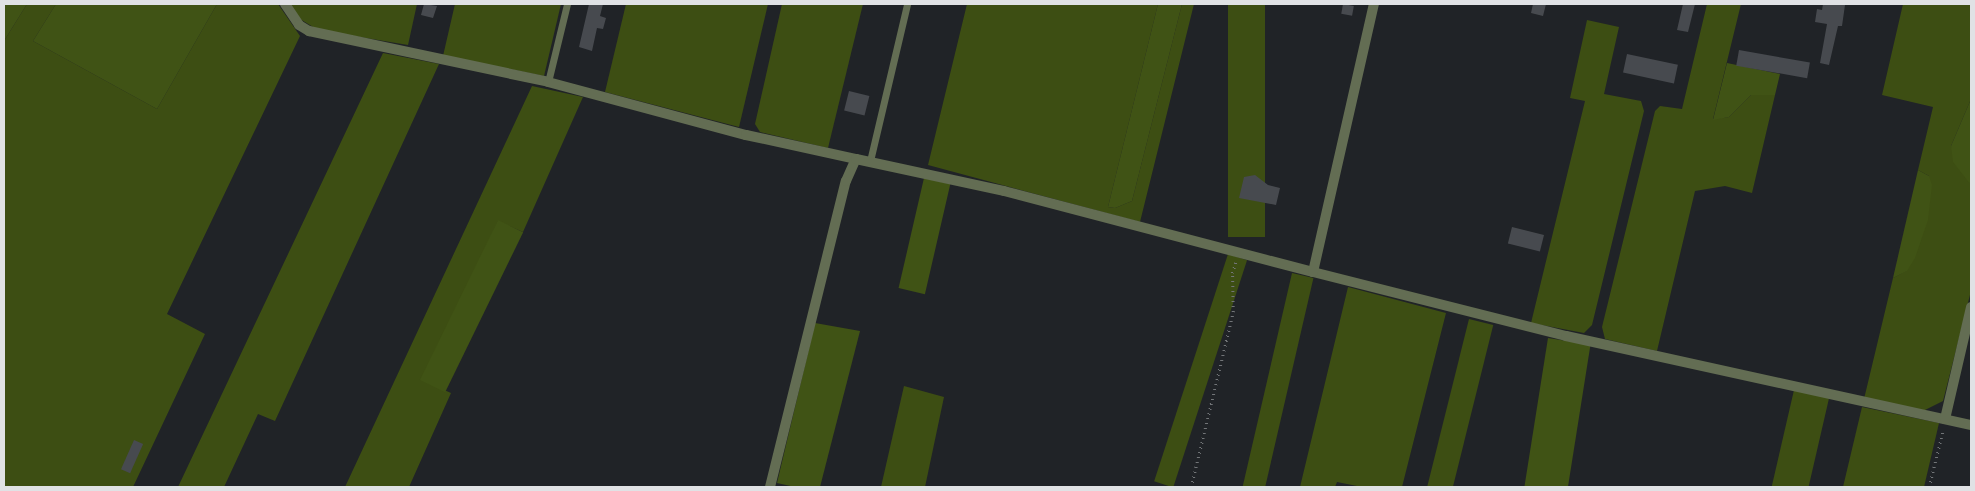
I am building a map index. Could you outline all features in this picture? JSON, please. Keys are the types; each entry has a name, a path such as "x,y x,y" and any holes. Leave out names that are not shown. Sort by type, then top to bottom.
{"street":[{"path":"285,4 299,25 309,31 548,82 746,135 1004,191 1240,254 1566,336 1971,425"},
{"path":"1313,272 1374,4"},
{"path":"770,487 846,181 856,159"},
{"path":"1945,419 1971,307"}],"lane":[{"path":"548,82 567,4"},
{"path":"870,161 907,4"}],"path":[{"path":"1191,487 1233,312 1232,273 1240,254"},
{"path":"1929,487 1945,419"}],"green space":[{"path":"4,4 27,4 4,41"},
{"path":"27,4 56,4 33,41 157,109 217,4 278,4 300,36 167,314 205,334 133,487 4,487 4,41"},
{"path":"56,4 217,4 157,109 33,41"},
{"path":"290,4 417,4 408,45 318,30 300,19"},
{"path":"455,4 561,4 544,76 443,56"},
{"path":"626,4 768,4 739,127 605,92"},
{"path":"782,4 863,4 828,148 760,132 755,124"},
{"path":"967,4 1158,4 1108,207 1115,208 1132,201 1182,4 1194,4 1140,222 928,165"},
{"path":"1158,4 1182,4 1132,201 1115,208 1108,207"},
{"path":"1228,4 1265,4 1265,237 1228,237"},
{"path":"1707,4 1741,4 1713,119 1729,117 1751,95 1775,95 1752,193 1725,186 1695,191 1657,351 1605,339 1602,327 1655,111 1660,106 1682,109"},
{"path":"1903,4 1971,4 1971,99 1951,146 1971,185 1971,291 1943,401 1923,411 1864,399 1893,278 1906,271 1929,176 1918,170 1933,107 1882,95"},
{"path":"1587,20 1619,27 1604,94 1641,101 1644,111 1592,325 1584,333 1531,323 1585,101 1570,98"},
{"path":"383,53 439,64 275,421 258,414 224,487 178,487"},
{"path":"1727,63 1780,74 1775,95 1751,95 1729,117 1713,120"},
{"path":"532,86 583,97 523,232 498,221 422,380 451,393 409,487 345,487"},
{"path":"1971,99 1971,185 1953,162 1951,146"},
{"path":"1918,170 1929,176 1932,185 1928,220 1915,258 1907,271 1893,278"},
{"path":"924,178 950,184 925,294 899,288"},
{"path":"498,220 523,232 445,392 420,380"},
{"path":"1228,254 1247,260 1173,487 1154,481"},
{"path":"1292,273 1313,278 1265,487 1243,487"},
{"path":"1348,287 1446,313 1402,487 1362,487 1337,482 1335,487 1300,487"},
{"path":"1469,319 1493,325 1453,487 1427,486"},
{"path":"815,323 860,331 820,487 795,487 777,483"},
{"path":"1548,338 1590,345 1568,487 1524,487"},
{"path":"904,386 944,397 925,487 881,487"},
{"path":"1794,390 1829,398 1809,487 1772,487"},
{"path":"1862,407 1939,423 1924,487 1843,487"}],"building":[{"path":"424,4 437,6 433,18 421,15"},
{"path":"589,4 603,4 600,16 606,18 603,29 597,28 592,51 579,47"},
{"path":"1343,4 1354,6 1352,16 1341,14"},
{"path":"1533,4 1546,4 1543,16 1531,13"},
{"path":"1683,4 1695,4 1688,32 1677,30"},
{"path":"1823,4 1845,5 1842,26 1838,26 1829,65 1820,63 1827,24 1815,22 1817,9 1822,10"},
{"path":"1739,50 1810,63 1807,78 1736,66"},
{"path":"1627,54 1678,65 1674,83 1623,73"},
{"path":"849,91 869,96 865,115 844,110"},
{"path":"1255,175 1268,185 1280,188 1276,205 1239,198 1244,177"},
{"path":"1512,227 1544,235 1540,251 1508,243"},
{"path":"134,440 143,444 130,473 121,469"}]}
